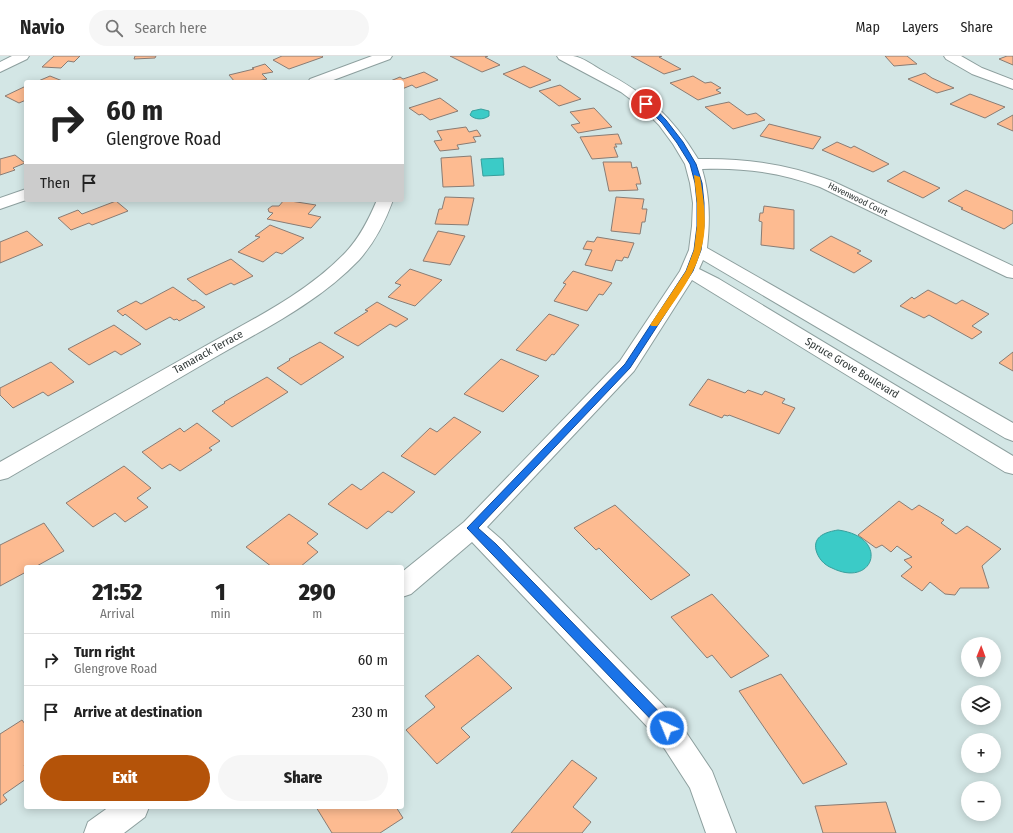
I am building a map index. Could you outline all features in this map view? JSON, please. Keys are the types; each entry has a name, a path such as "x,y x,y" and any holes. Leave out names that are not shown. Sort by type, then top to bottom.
{"street":[{"path":"0,68 22,56"},
{"path":"322,80 385,56"},
{"path":"404,585 472,528 628,366 689,271 698,250 701,226 701,203 698,183 693,164 680,142 664,122 646,104 626,89 564,56"},
{"path":"951,56 977,71 1013,85"},
{"name":"Havenwood Court","path":"693,164 726,163 752,165 803,175 826,184 1013,274"},
{"path":"0,204 24,195"},
{"name":"Tamarack Terrace","path":"0,472 269,318 313,291 347,262 369,236 381,213 384,202"},
{"path":"698,250 1013,433"},
{"name":"Spruce Grove Boulevard","path":"689,271 718,287 1013,466"},
{"path":"472,528 667,728 702,781 721,833"},
{"path":"99,833 131,809"}],"water":[{"path":"481,109 489,111 489,116 479,119 470,115 472,111"},
{"path":"503,158 504,175 483,176 481,159"},
{"path":"838,530 855,535 865,542 870,551 871,560 866,567 858,572 846,573 829,567 817,553 816,541 818,538 829,532"}],"building":[{"path":"54,56 80,56 74,62 68,61 61,68 42,67"},
{"path":"135,56 156,56 155,58 134,59"},
{"path":"282,56 323,57 289,69 273,60"},
{"path":"450,56 488,56 485,57 500,65 482,72"},
{"path":"631,56 662,56 659,57 681,69 664,74"},
{"path":"885,56 907,56 917,64 894,66"},
{"path":"1007,56 1013,56 1013,65 999,59"},
{"path":"265,64 273,72 262,74 267,79 263,80 233,80 229,75 254,69 252,68"},
{"path":"524,66 551,80 530,88 503,74"},
{"path":"424,72 438,80 416,88 412,85 404,88 404,80 393,80 400,77 403,79"},
{"path":"925,73 932,78 954,88 937,93 908,79"},
{"path":"50,76 60,80 41,80"},
{"path":"693,76 705,83 711,82 721,88 716,90 721,93 698,100 670,83"},
{"path":"560,85 581,99 559,106 539,91"},
{"path":"24,87 24,101 19,103 5,96"},
{"path":"970,94 1005,107 985,118 950,104"},
{"path":"440,98 458,111 430,120 422,114 419,115 409,108"},
{"path":"729,102 747,115 756,113 765,120 733,129 705,107"},
{"path":"594,108 612,127 578,133 571,125 580,123 570,112"},
{"path":"1013,115 1013,131 997,124"},
{"path":"769,124 821,137 813,149 760,136"},
{"path":"466,127 469,132 477,130 481,136 473,137 476,142 457,145 459,149 440,151 434,141 442,140 437,131"},
{"path":"618,134 622,144 615,144 617,147 614,147 618,157 592,159 580,137"},
{"path":"837,142 851,148 854,146 889,164 873,172 822,150"},
{"path":"15,155 24,163 13,168 15,170 0,175 0,159"},
{"path":"471,156 474,186 443,187 441,158"},
{"path":"603,162 631,162 632,168 637,167 641,184 636,184 638,190 609,191"},
{"path":"904,171 940,188 923,198 887,181"},
{"path":"966,190 1013,211 1013,223 1004,229 961,209 963,208 948,201"},
{"path":"445,197 474,198 468,225 435,224 439,209 442,209"},
{"path":"616,197 644,199 642,209 647,209 645,222 642,222 640,234 611,231"},
{"path":"113,202 117,202 128,211 92,225 89,223 71,230 58,218 78,210 82,214"},
{"path":"282,202 297,202 316,205 308,214 321,217 311,228 267,219 273,213 269,212 268,209 272,206 279,206"},
{"path":"764,206 794,210 794,249 761,245 762,222 759,221 760,213 763,213"},
{"path":"270,225 304,238 282,254 276,252 263,262 238,252 260,237 255,236"},
{"path":"27,231 43,245 0,263 0,242"},
{"path":"438,231 465,236 450,265 423,261"},
{"path":"831,236 861,251 857,253 872,261 854,273 810,250"},
{"path":"597,237 634,243 628,258 624,257 622,261 616,260 612,271 585,265 592,250 583,249 587,241 594,242"},
{"path":"231,259 253,276 234,285 231,283 206,295 187,279"},
{"path":"410,269 442,280 415,306 388,297 401,285 395,283"},
{"path":"573,271 612,283 603,295 599,294 587,311 554,301 566,284 563,283"},
{"path":"173,287 193,301 195,300 205,307 179,321 170,317 146,330 125,314 123,316 117,311 136,301 141,304"},
{"path":"928,290 956,304 962,300 989,314 972,326 982,332 972,339 929,315 924,318 900,306 912,297 914,299"},
{"path":"377,302 408,319 396,327 390,324 358,346 334,333 368,311 365,310"},
{"path":"549,314 579,325 554,355 552,354 546,361 516,350"},
{"path":"114,325 141,344 121,355 115,351 89,365 68,349"},
{"path":"320,342 344,357 301,385 277,368 290,360 289,359"},
{"path":"1013,352 1013,371 999,363"},
{"path":"501,359 539,376 503,412 464,394"},
{"path":"51,362 74,382 48,396 43,392 13,408 0,395 0,388"},
{"path":"267,377 288,392 232,427 212,411 225,403 224,402"},
{"path":"708,379 745,393 748,390 762,395 765,391 785,399 782,403 795,408 779,434 729,415 724,415 722,418 689,405"},
{"path":"454,417 481,432 435,475 401,456 430,428 437,432"},
{"path":"197,423 220,441 209,448 212,450 180,471 170,464 162,469 142,452 180,428 184,432"},
{"path":"124,466 151,488 137,498 148,507 125,522 115,513 93,527 66,503"},
{"path":"383,472 415,492 392,513 388,511 367,529 328,504 352,484 361,490"},
{"path":"899,501 912,510 919,505 944,520 941,523 956,534 967,526 1001,549 982,566 989,588 960,588 955,595 945,594 930,582 922,591 901,576 912,567 904,560 912,557 897,546 891,552 882,545 876,548 858,535"},
{"path":"615,505 690,575 651,600 599,548 596,550 574,528"},
{"path":"289,514 318,534 307,543 318,552 302,565 269,565 246,547"},
{"path":"44,523 64,551 39,565 24,565 24,573 0,586 0,545"},
{"path":"712,594 769,656 731,678 712,655 707,658 671,617"},
{"path":"478,655 512,688 461,728 470,737 437,764 406,730 435,707 425,696"},
{"path":"781,674 847,764 803,784 739,691"},
{"path":"22,720 24,723 24,780 3,795 7,800 0,805 0,734"},
{"path":"572,760 597,778 573,807 591,822 582,833 511,833"},
{"path":"886,802 896,833 823,833 815,806"},
{"path":"317,809 397,809 403,818 380,833 332,833"}],"slow traffic":[{"path":"654,325 689,271 698,250 701,226 701,203 697,177"}],"route":[{"path":"646,104 664,122 680,142 693,164 701,203 701,226 698,250 689,271 628,366 472,528 493,547 667,728"}]}
